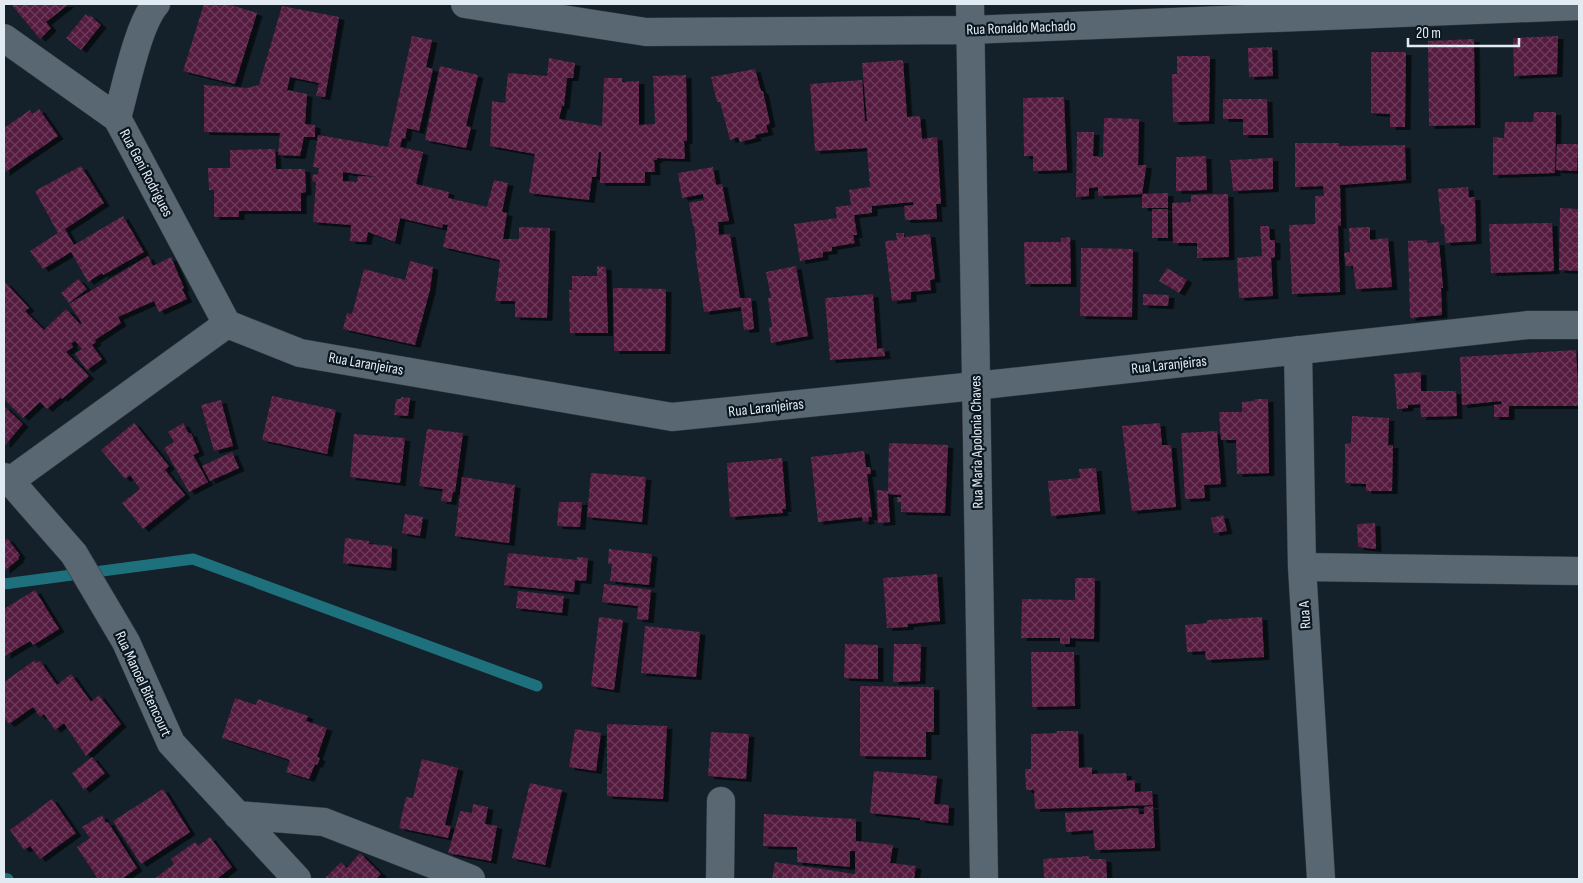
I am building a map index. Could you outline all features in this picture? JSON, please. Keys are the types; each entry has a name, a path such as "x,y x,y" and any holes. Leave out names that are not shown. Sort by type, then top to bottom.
{"street":[{"path":"117,118 137,48 150,11 156,4"},
{"name":"Rua Ronaldo Machado","path":"465,4 646,32 970,17 1579,6"},
{"name":"Rua Maria Apolonia Chaves","path":"970,17 984,879"},
{"name":"Rua Geni Rodrigues","path":"4,38 117,118 227,324"},
{"path":"7,479 227,324"},
{"name":"Rua Laranjeiras","path":"227,324 300,353 672,417 976,386 1528,325 1579,326"},
{"name":"Rua A","path":"1298,350 1302,567 1321,879"},
{"name":"Rua Manoel Bitencourt","path":"7,479 74,554 126,642 171,743 297,879"},
{"path":"1302,567 1579,571"},
{"path":"720,879 721,801"},
{"path":"238,815 324,822 471,879"}],"building":[{"path":"11,4 69,4 46,22 51,28 40,39"},
{"path":"204,4 228,4 257,13 235,84 183,71"},
{"path":"282,6 339,17 325,97 316,96 319,83 290,77 287,90 307,94 305,124 315,125 315,137 304,137 300,156 278,155 280,133 204,132 204,85 247,88 259,85"},
{"path":"86,14 88,17 90,15 101,25 81,50 66,38"},
{"path":"412,36 432,40 426,67 433,69 419,131 407,128 405,139 402,138 400,147 423,152 416,184 449,192 448,198 487,207 494,180 508,183 502,212 507,213 503,239 519,239 519,227 550,228 547,318 515,317 515,301 495,301 500,260 443,247 448,225 443,224 442,228 400,218 395,242 368,232 366,242 350,241 351,225 313,222 316,182 312,181 313,175 318,174 319,168 313,167 318,135 388,147","holes":["343,172 378,177 358,176 357,182 343,181"]},
{"path":"1558,36 1557,74 1514,76 1513,38"},
{"path":"1474,39 1475,125 1429,126 1428,41"},
{"path":"1272,47 1273,76 1249,77 1248,48"},
{"path":"1371,52 1406,52 1405,127 1390,127 1390,114 1371,113"},
{"path":"1177,56 1210,56 1209,121 1173,122 1172,74 1177,74"},
{"path":"549,58 575,63 573,78 567,78 564,106 562,106 559,119 602,126 604,78 622,78 622,82 639,81 639,125 655,124 653,76 686,75 687,141 684,141 685,159 657,158 657,160 654,160 655,172 645,172 645,183 600,183 601,152 599,152 596,177 592,177 589,200 529,193 535,154 490,146 492,101 505,103 508,73 547,76"},
{"path":"903,60 907,117 920,116 922,139 937,137 941,204 936,204 937,219 905,220 904,206 914,205 913,202 872,206 872,213 854,215 857,235 853,235 855,243 832,247 832,251 823,252 823,257 800,261 794,224 837,218 835,207 851,205 849,190 870,187 867,148 815,151 810,84 862,80 865,121 867,121 862,63"},
{"path":"440,66 478,75 466,126 471,127 466,148 425,140"},
{"path":"755,69 761,91 763,91 770,124 766,125 768,132 755,135 756,138 740,142 738,137 730,140 711,77"},
{"path":"1064,97 1067,170 1033,171 1033,156 1024,156 1023,98"},
{"path":"1223,99 1267,99 1268,135 1243,135 1243,119 1223,119"},
{"path":"39,109 58,136 4,173 4,128 30,110 32,114"},
{"path":"1534,112 1556,112 1555,173 1493,175 1493,137 1504,138 1505,122 1533,122"},
{"path":"1104,118 1139,119 1138,165 1146,165 1142,194 1098,196 1098,187 1089,188 1089,196 1076,197 1077,132 1094,132 1093,156 1103,157"},
{"path":"1295,143 1339,143 1339,146 1405,145 1406,180 1340,185 1341,226 1338,225 1340,292 1292,294 1289,225 1315,224 1315,196 1324,196 1323,186 1295,187"},
{"path":"1557,144 1578,144 1577,171 1556,170"},
{"path":"275,149 276,169 305,169 306,192 301,193 301,211 239,211 239,217 214,217 214,190 209,190 208,168 230,168 230,150"},
{"path":"1206,156 1207,190 1176,191 1176,157"},
{"path":"1273,158 1273,189 1233,191 1230,160"},
{"path":"81,166 104,203 65,229 74,245 123,216 144,252 88,282 71,252 43,269 30,251 58,233 35,191"},
{"path":"713,167 716,185 722,184 729,221 718,222 719,235 730,234 740,298 751,298 754,329 744,330 741,307 704,312 695,251 697,250 694,226 689,203 704,200 703,194 682,198 678,173"},
{"path":"1468,187 1469,197 1475,197 1476,241 1445,243 1444,224 1441,225 1438,189"},
{"path":"1168,193 1168,208 1142,208 1142,194"},
{"path":"1228,194 1229,257 1197,258 1197,243 1173,243 1172,203 1191,202 1191,195"},
{"path":"1560,208 1579,209 1579,271 1559,270"},
{"path":"1152,209 1168,209 1168,238 1152,238"},
{"path":"1552,223 1554,271 1491,273 1489,224"},
{"path":"1260,226 1269,226 1270,240 1275,240 1275,257 1271,258 1273,296 1239,298 1237,258 1262,256"},
{"path":"1370,227 1370,240 1388,238 1392,287 1356,289 1353,266 1346,266 1344,253 1350,252 1349,228"},
{"path":"896,233 904,233 904,237 930,234 935,279 930,280 931,290 911,292 911,299 892,301 885,241 897,240"},
{"path":"1070,237 1071,284 1025,284 1024,242 1061,242 1061,238"},
{"path":"1427,240 1427,243 1439,242 1443,288 1441,288 1442,315 1410,318 1408,241"},
{"path":"1081,248 1133,249 1132,317 1080,316"},
{"path":"148,256 153,266 171,257 187,299 159,312 154,301 118,317 121,323 95,340 96,342 92,345 102,359 87,370 75,354 82,349 75,341 71,343 73,347 66,352 89,376 47,409 40,402 23,418 4,399 4,283 29,308 25,311 44,330 66,309 80,324 82,323 69,304"},
{"path":"410,261 433,267 430,290 415,345 343,329 347,313 352,314 364,269 405,280"},
{"path":"597,266 606,267 608,333 570,333 569,290 572,290 572,276 597,276"},
{"path":"796,266 808,336 771,343 769,327 772,327 768,298 771,298 766,272"},
{"path":"1167,268 1187,280 1179,293 1159,281"},
{"path":"78,279 87,289 69,303 61,293"},
{"path":"613,288 666,289 665,351 614,351"},
{"path":"873,294 877,349 884,348 885,356 830,360 825,298"},
{"path":"1143,294 1169,295 1168,306 1143,305"},
{"path":"1576,350 1579,406 1509,406 1509,417 1494,417 1494,405 1502,404 1501,401 1462,405 1460,357"},
{"path":"1421,372 1421,391 1456,391 1457,416 1421,417 1420,404 1408,405 1408,408 1397,409 1394,374"},
{"path":"272,396 336,410 327,454 262,440"},
{"path":"401,397 410,398 408,416 394,415 396,399 401,399"},
{"path":"1255,399 1268,399 1269,473 1237,474 1236,440 1221,440 1219,412 1242,412 1242,402 1254,401"},
{"path":"221,400 233,446 214,451 201,405"},
{"path":"4,406 23,424 5,445 4,444"},
{"path":"1352,416 1389,418 1388,445 1393,445 1392,491 1366,491 1366,484 1345,483 1345,444 1351,443"},
{"path":"134,423 169,466 165,470 185,495 143,529 122,503 140,489 130,475 125,479 101,450"},
{"path":"183,423 189,434 191,433 199,452 193,455 208,482 189,492 164,448 174,442 168,432"},
{"path":"1160,423 1162,445 1171,445 1176,507 1132,511 1122,426"},
{"path":"427,429 463,433 455,492 453,492 451,502 441,501 443,489 419,486"},
{"path":"1217,431 1221,484 1204,485 1205,498 1185,499 1181,433"},
{"path":"354,434 405,438 400,483 350,477"},
{"path":"889,443 948,445 945,513 901,512 901,502 897,502 897,497 901,497 901,495 888,494 890,522 878,523 877,490 888,491"},
{"path":"864,451 866,467 870,467 871,474 867,474 872,517 868,517 869,521 863,522 862,517 818,522 811,457"},
{"path":"232,452 239,468 210,481 202,466"},
{"path":"782,458 786,509 782,509 783,513 730,517 727,463"},
{"path":"1096,468 1100,511 1051,516 1048,481 1080,478 1079,469"},
{"path":"591,473 646,477 642,522 587,517"},
{"path":"462,477 515,485 509,543 455,536"},
{"path":"559,502 582,502 580,527 557,526"},
{"path":"405,514 423,517 420,536 402,533"},
{"path":"1223,515 1227,531 1214,533 1211,518"},
{"path":"1375,523 1376,549 1358,547 1357,524"},
{"path":"4,537 6,540 7,538 20,555 19,559 4,571"},
{"path":"345,538 369,541 369,544 392,546 391,568 343,563"},
{"path":"609,549 652,554 649,585 610,581 612,564 608,564"},
{"path":"508,553 577,560 577,557 588,558 586,581 575,580 574,592 504,585"},
{"path":"937,574 940,621 908,624 908,627 887,628 883,578"},
{"path":"1075,578 1095,578 1094,639 1070,638 1070,644 1060,644 1060,638 1021,638 1022,599 1075,600"},
{"path":"604,584 651,590 648,620 637,619 638,606 602,602"},
{"path":"35,590 59,629 33,645 30,641 5,656 4,609"},
{"path":"518,591 564,596 562,613 516,608"},
{"path":"599,617 623,620 614,690 591,686"},
{"path":"1262,617 1264,657 1206,660 1205,651 1187,652 1185,625 1207,623 1207,620"},
{"path":"645,626 700,632 696,677 641,673"},
{"path":"845,644 878,645 878,679 844,678"},
{"path":"894,644 921,644 920,681 893,682"},
{"path":"1031,652 1074,652 1075,706 1032,707"},
{"path":"35,660 36,663 40,661 57,685 71,674 91,702 99,695 121,724 86,756 64,723 55,730 44,714 40,717 33,707 9,724 4,718 4,682"},
{"path":"860,686 934,687 934,732 926,732 926,757 860,756"},
{"path":"235,698 256,705 258,699 308,716 306,721 327,728 317,757 320,758 317,765 315,764 309,779 286,772 290,760 222,738"},
{"path":"607,724 667,726 663,799 607,796"},
{"path":"575,729 601,733 596,771 569,767"},
{"path":"1056,731 1078,731 1079,768 1092,767 1092,774 1126,773 1127,781 1135,780 1135,792 1152,791 1153,805 1035,809 1034,790 1026,790 1025,769 1031,769 1031,734 1057,733"},
{"path":"711,732 749,734 746,779 708,776"},
{"path":"92,757 105,773 84,790 72,773"},
{"path":"422,759 458,768 445,825 451,826 448,838 399,828 406,797 413,798"},
{"path":"874,771 937,776 934,804 949,805 948,823 870,813"},
{"path":"530,783 562,790 545,865 512,858"},
{"path":"163,789 190,832 141,864 113,821"},
{"path":"52,799 76,833 40,859 30,846 24,850 10,830"},
{"path":"473,804 488,807 485,824 497,826 491,861 448,853 460,811 472,813"},
{"path":"1153,806 1155,848 1095,850 1093,830 1066,832 1065,813 1138,808 1139,814 1144,814 1144,807"},
{"path":"764,814 856,819 856,841 893,845 890,863 916,866 914,879 772,879 775,862 855,874 855,851 850,851 850,867 797,862 797,847 763,846"},
{"path":"102,815 137,868 122,879 98,879 77,847 90,838 82,827"},
{"path":"210,837 232,867 217,879 154,879 174,864 171,859 195,842 198,846"},
{"path":"360,853 381,874 376,879 325,878 341,862 347,868"},
{"path":"1089,856 1089,859 1106,859 1107,879 1044,879 1043,859"}],"waterway":[{"path":"4,584 193,559 537,686"},
{"path":"4,878 8,879"}]}
